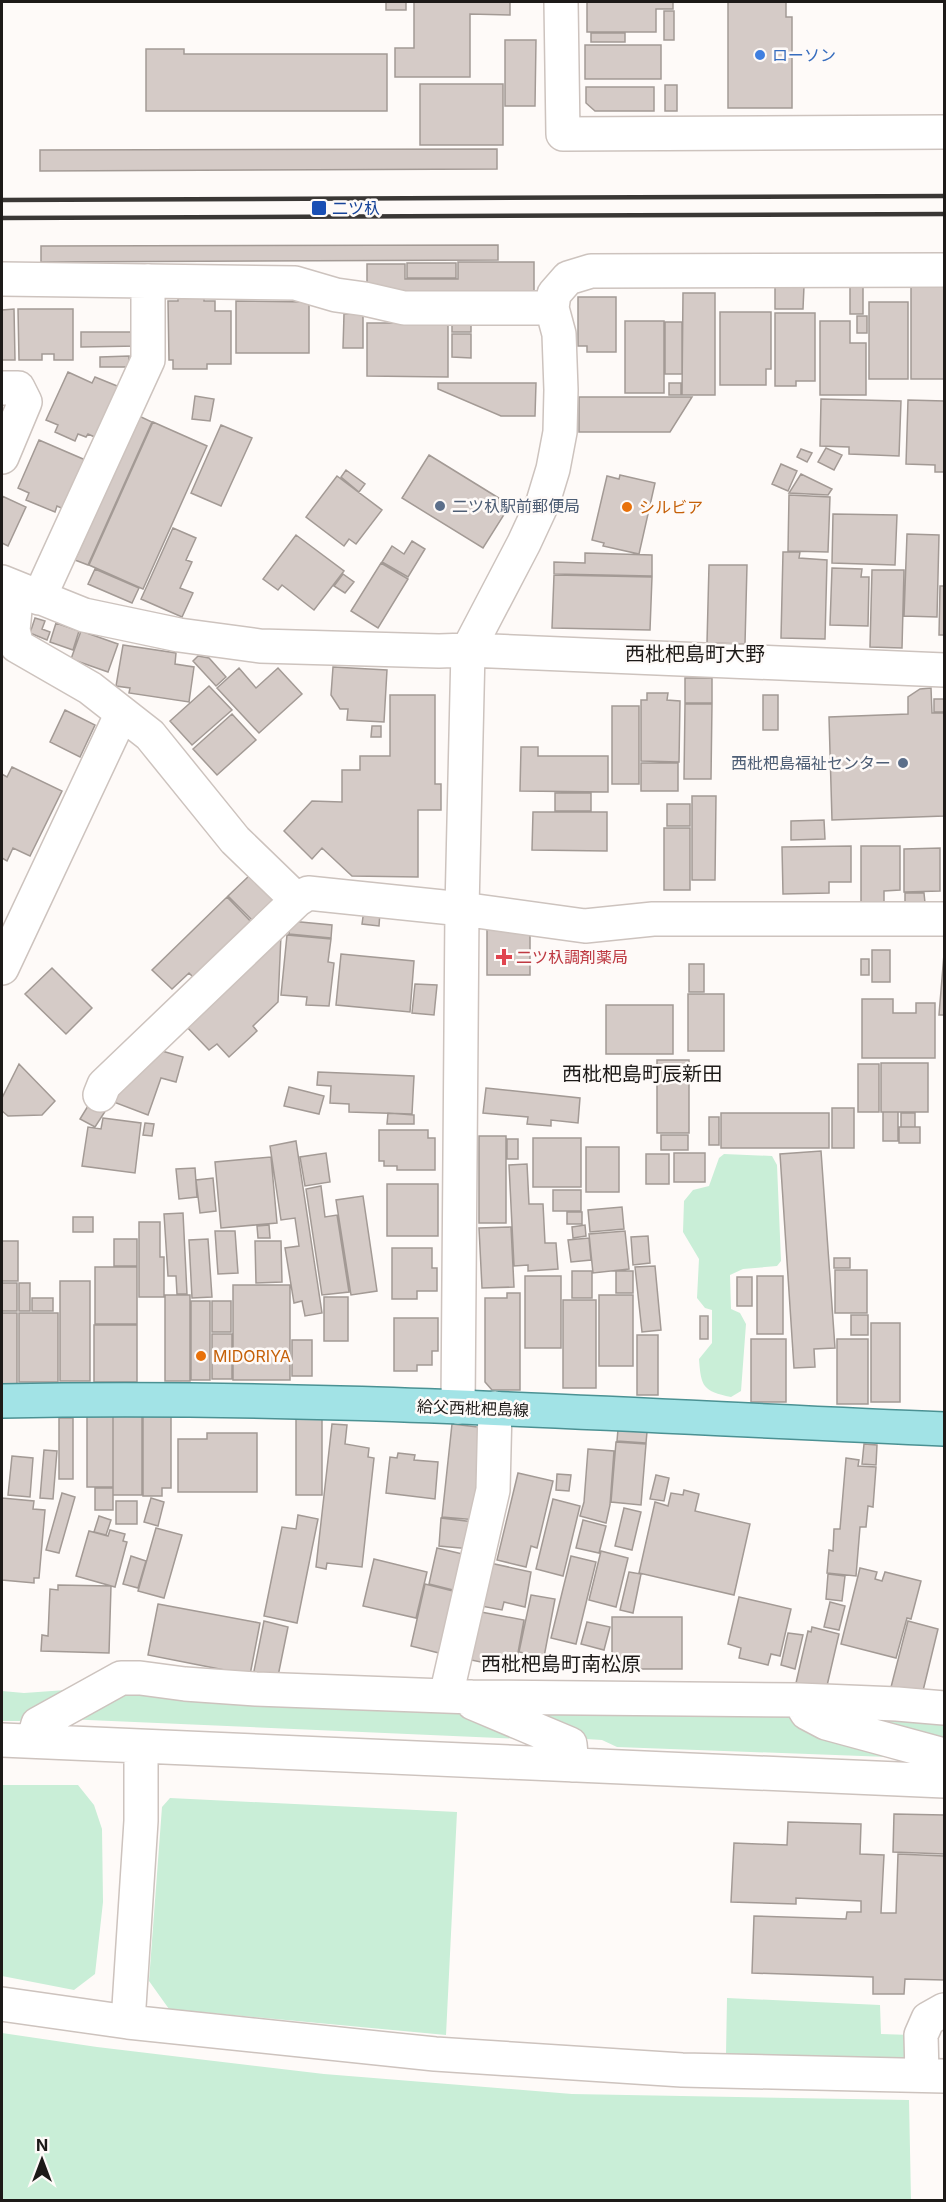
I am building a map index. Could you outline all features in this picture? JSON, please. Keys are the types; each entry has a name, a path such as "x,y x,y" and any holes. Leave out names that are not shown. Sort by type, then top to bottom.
{"main road":[{"name":"給父西枇杷島線","path":"2,1401 111,1399 495,1407 945,1429"}],"street":[{"path":"561,2 563,134 945,132"},
{"path":"458,1407 462,909 468,650 524,543 543,502 553,469 560,432 561,390 559,334 552,308 554,294 568,278 591,271 945,270"},
{"path":"2,279 295,283 336,295 404,308 552,308"},
{"path":"148,281 148,360 19,590 13,630 8,645 17,646 90,688 150,735 235,840 297,900"},
{"path":"2,388 18,388 26,402 2,457"},
{"path":"19,590 84,615 179,635 260,646 468,650 945,670"},
{"path":"2,968 122,713"},
{"path":"100,1095 104,1085 308,892 462,909 585,926 652,919 945,919"},
{"path":"459,1696 493,1490 495,1407"},
{"path":"17,1741 38,1724 121,1678 256,1689 459,1696 799,1700 945,1708"},
{"path":"459,1696 570,1744 572,1765"},
{"path":"799,1700 807,1713 825,1723 945,1755"},
{"path":"17,1741 945,1781"},
{"path":"128,2022 141,1821 141,1748"},
{"path":"2,2004 128,2022 435,2054 682,2070 933,2076 921,2035 928,2019 945,2010"}],"green space":[{"path":"724,1154 772,1156 777,1165 781,1261 777,1266 743,1269 730,1275 731,1309 740,1313 746,1324 741,1391 731,1397 709,1390 701,1376 699,1359 712,1343 712,1310 705,1308 697,1298 699,1259 683,1232 684,1201 693,1190 709,1186 719,1158"},
{"path":"125,1686 456,1701 547,1740 65,1719"},
{"path":"80,1689 20,1721 2,1721 2,1691 24,1693"},
{"path":"785,1705 915,1758 617,1747 602,1740 586,1739 503,1708"},
{"path":"820,1707 944,1714 944,1744"},
{"path":"2,1785 78,1785 94,1805 102,1829 103,1902 95,1974 74,1990 2,1976"},
{"path":"170,1798 457,1812 446,2035 169,2009 149,1981 162,1807"},
{"path":"727,1998 880,2005 881,2034 911,2035 912,2063 726,2054"},
{"path":"2,2033 97,2047 324,2074 572,2094 909,2100 911,2200 2,2200"}],"building":[{"path":"386,2 406,2 406,10 386,10"},
{"path":"414,2 510,2 510,15 470,14 470,77 395,77 395,48 414,48"},
{"path":"587,2 673,2 673,9 656,9 656,32 587,32"},
{"path":"728,2 786,2 786,17 792,17 792,108 728,108"},
{"path":"664,11 674,11 674,40 664,40"},
{"path":"591,33 625,33 625,42 591,42"},
{"path":"505,40 536,40 535,106 505,106"},
{"path":"585,45 661,45 661,79 585,79"},
{"path":"146,49 184,49 184,54 387,54 387,111 146,111"},
{"path":"420,84 503,84 503,145 420,145"},
{"path":"665,85 677,85 677,111 665,111"},
{"path":"586,87 654,87 654,111 595,111 586,103"},
{"path":"497,149 497,169 40,171 40,150"},
{"path":"498,245 498,260 41,262 41,246"},
{"path":"458,262 534,262 534,292 391,292 367,286 367,264 405,264 405,279 458,279"},
{"path":"407,263 456,263 456,278 407,278"},
{"path":"911,284 944,284 944,379 911,379"},
{"path":"850,285 863,285 863,314 850,314"},
{"path":"775,286 804,286 803,309 775,309"},
{"path":"683,293 715,293 715,395 682,395"},
{"path":"178,295 204,295 204,301 215,301 215,311 231,311 231,364 207,364 207,369 173,369 173,360 169,360 168,301 178,301"},
{"path":"578,297 616,297 616,352 587,352 587,346 578,346"},
{"path":"236,301 309,302 309,353 236,353"},
{"path":"869,302 908,302 908,379 869,379"},
{"path":"14,309 15,360 2,360 2,310"},
{"path":"18,309 73,309 73,360 54,360 54,354 42,354 42,360 19,360"},
{"path":"720,312 771,312 771,369 766,369 766,385 720,385"},
{"path":"775,313 815,313 815,381 796,381 796,386 775,386"},
{"path":"344,314 363,314 363,348 343,348"},
{"path":"857,316 867,316 867,333 857,333"},
{"path":"625,321 664,321 664,393 625,393"},
{"path":"820,321 850,321 850,343 866,343 866,395 820,395"},
{"path":"452,322 471,322 471,332 452,332"},
{"path":"665,322 682,322 682,374 665,374"},
{"path":"367,323 448,323 448,377 367,376"},
{"path":"81,332 138,332 138,346 81,347"},
{"path":"452,334 471,334 471,358 452,357"},
{"path":"129,356 129,367 100,367 100,357"},
{"path":"68,372 92,383 95,377 122,388 99,439 88,434 86,437 78,434 75,441 55,432 58,425 46,420"},
{"path":"438,383 536,383 535,416 501,416 438,389"},
{"path":"669,383 681,383 681,395 669,395"},
{"path":"195,396 214,399 210,421 192,419"},
{"path":"579,397 692,397 670,432 579,432"},
{"path":"821,399 901,401 899,456 849,454 849,447 820,446"},
{"path":"908,400 944,401 944,472 935,472 935,465 906,464"},
{"path":"139,416 152,422 88,565 75,560"},
{"path":"153,422 207,446 143,589 89,565"},
{"path":"221,425 252,438 221,506 191,493"},
{"path":"39,440 90,462 68,511 57,506 55,512 26,500 29,493 18,488"},
{"path":"826,448 842,455 834,470 818,462"},
{"path":"801,449 812,453 807,462 797,457"},
{"path":"429,455 510,505 483,548 402,498"},
{"path":"781,464 797,471 788,491 772,484"},
{"path":"346,470 365,484 359,492 341,477"},
{"path":"801,474 832,489 828,495 789,493"},
{"path":"620,475 655,483 639,554 603,546 604,543 592,540 607,476 619,479"},
{"path":"337,476 382,510 356,544 349,539 344,546 306,517"},
{"path":"789,495 830,497 828,552 788,551"},
{"path":"2,496 26,507 8,546 2,543"},
{"path":"833,514 897,515 895,565 832,563"},
{"path":"173,528 196,538 186,560 192,562 180,588 193,593 182,617 141,599"},
{"path":"907,534 939,535 937,617 904,616"},
{"path":"296,535 344,571 314,610 282,585 278,590 263,579"},
{"path":"412,541 425,549 408,577 382,562 392,546 404,554"},
{"path":"783,552 800,552 799,558 827,560 825,639 781,638"},
{"path":"585,553 652,555 652,576 554,574 554,562 585,563"},
{"path":"381,563 408,579 378,628 351,611"},
{"path":"709,565 747,565 745,644 707,643"},
{"path":"832,568 862,569 861,577 869,577 868,626 830,625"},
{"path":"95,569 139,588 132,603 88,584"},
{"path":"872,570 904,570 902,648 870,647"},
{"path":"343,574 354,582 345,593 334,586"},
{"path":"554,575 652,577 650,630 552,628"},
{"path":"940,586 944,586 944,635 939,635"},
{"path":"35,618 45,621 42,629 50,632 47,640 30,633"},
{"path":"56,623 79,631 73,650 50,642"},
{"path":"81,631 118,644 108,672 71,659"},
{"path":"123,645 176,653 175,664 194,667 189,702 129,693 130,688 116,686"},
{"path":"198,656 209,658 226,677 216,686 193,661"},
{"path":"333,667 387,670 384,722 347,720 348,709 340,709 331,695"},
{"path":"239,668 256,688 278,668 302,694 259,733 217,688"},
{"path":"685,678 712,678 712,703 685,703"},
{"path":"209,686 232,710 192,745 170,721"},
{"path":"931,688 932,713 944,713 944,816 832,820 829,717 908,714 908,697 920,689"},
{"path":"647,693 668,693 667,700 680,701 679,762 641,761 641,700 647,700"},
{"path":"390,695 435,695 435,784 441,784 441,810 418,810 418,877 352,876 322,848 312,859 284,831 312,801 342,802 342,770 360,770 360,756 390,756"},
{"path":"763,695 778,695 778,730 763,730"},
{"path":"934,699 944,699 944,712 934,712"},
{"path":"685,704 712,704 711,779 684,779"},
{"path":"612,706 639,706 639,784 612,784"},
{"path":"65,710 95,725 80,757 50,742"},
{"path":"232,714 256,740 217,775 193,749"},
{"path":"372,726 381,726 381,737 371,737"},
{"path":"521,747 538,747 538,756 608,756 608,792 520,791"},
{"path":"641,763 678,763 678,791 641,791"},
{"path":"12,767 62,791 30,856 13,848 7,861 2,858 2,774 7,777"},
{"path":"555,793 591,793 591,811 555,811"},
{"path":"692,796 716,796 715,880 692,880"},
{"path":"667,804 690,804 690,826 667,826"},
{"path":"533,812 607,812 607,851 532,850"},
{"path":"824,820 825,839 791,840 791,821"},
{"path":"664,828 690,828 690,890 664,890"},
{"path":"851,846 851,882 829,882 829,893 783,894 782,847"},
{"path":"861,846 900,846 900,890 884,891 884,903 861,903"},
{"path":"940,848 940,891 904,892 904,849"},
{"path":"250,875 282,907 260,928 228,896"},
{"path":"905,893 924,893 925,903 905,903"},
{"path":"227,897 258,929 201,985 189,973 172,989 152,970"},
{"path":"364,910 380,912 379,926 362,924"},
{"path":"290,921 332,925 331,938 289,934"},
{"path":"487,929 530,934 530,975 487,975"},
{"path":"281,935 278,1002 253,1026 257,1031 229,1057 217,1044 209,1050 184,1024"},
{"path":"287,935 331,939 328,962 334,963 329,1006 306,1005 307,997 281,995"},
{"path":"872,950 890,950 890,982 872,982"},
{"path":"341,954 414,961 410,1012 336,1005"},
{"path":"944,954 944,1015 939,1015"},
{"path":"861,959 869,959 869,975 861,975"},
{"path":"689,964 704,964 704,992 689,992"},
{"path":"52,968 92,1008 66,1034 25,994"},
{"path":"415,984 437,985 434,1015 412,1013"},
{"path":"688,994 724,994 724,1051 688,1051"},
{"path":"862,999 893,999 893,1013 916,1013 916,1003 935,1003 935,1058 862,1058"},
{"path":"606,1005 673,1005 673,1054 606,1054"},
{"path":"155,1049 183,1057 176,1082 161,1078 148,1115 111,1101"},
{"path":"657,1060 689,1060 689,1133 657,1133"},
{"path":"881,1063 928,1063 928,1112 881,1112"},
{"path":"19,1064 55,1101 42,1115 8,1116 2,1111 2,1098"},
{"path":"858,1064 879,1064 879,1112 858,1112"},
{"path":"318,1072 414,1076 412,1114 349,1112 349,1104 330,1103 331,1086 317,1085"},
{"path":"289,1087 324,1096 319,1114 284,1106"},
{"path":"486,1088 580,1098 578,1123 551,1120 551,1126 527,1124 528,1117 483,1113"},
{"path":"91,1101 106,1110 95,1127 80,1119"},
{"path":"832,1108 854,1108 854,1148 832,1148"},
{"path":"883,1112 898,1112 898,1141 883,1141"},
{"path":"388,1113 414,1115 414,1124 387,1124"},
{"path":"721,1113 829,1113 829,1148 721,1148"},
{"path":"901,1113 915,1113 915,1127 901,1127"},
{"path":"709,1117 719,1117 719,1145 709,1145"},
{"path":"103,1118 141,1123 135,1173 82,1166 88,1127 101,1129"},
{"path":"145,1123 154,1124 152,1136 143,1135"},
{"path":"899,1127 920,1127 920,1143 899,1143"},
{"path":"379,1130 428,1130 428,1138 435,1138 435,1170 397,1170 397,1166 384,1166 384,1161 379,1161"},
{"path":"661,1135 688,1135 688,1150 661,1150"},
{"path":"479,1136 506,1136 506,1223 479,1223"},
{"path":"533,1138 581,1138 581,1187 533,1187"},
{"path":"507,1139 518,1139 518,1159 507,1159"},
{"path":"296,1141 322,1313 305,1316 302,1301 294,1303 285,1248 299,1246 295,1218 281,1220 270,1146"},
{"path":"586,1147 619,1147 619,1192 586,1192"},
{"path":"821,1151 835,1348 814,1349 815,1367 794,1368 780,1154"},
{"path":"326,1153 330,1182 305,1186 300,1157"},
{"path":"674,1153 705,1153 705,1182 674,1182"},
{"path":"646,1154 669,1154 669,1184 646,1184"},
{"path":"271,1157 277,1223 221,1228 215,1162"},
{"path":"527,1164 529,1204 543,1204 545,1243 556,1243 558,1269 528,1271 528,1265 514,1266 509,1165"},
{"path":"195,1168 197,1197 179,1199 176,1169"},
{"path":"213,1178 216,1211 200,1213 196,1180"},
{"path":"387,1184 438,1184 438,1236 387,1236"},
{"path":"321,1186 325,1217 337,1215 349,1292 322,1295 306,1189"},
{"path":"553,1190 581,1190 581,1211 553,1211"},
{"path":"363,1196 377,1291 351,1295 336,1200"},
{"path":"622,1207 624,1229 590,1232 588,1210"},
{"path":"567,1212 582,1212 582,1224 567,1224"},
{"path":"183,1213 187,1294 177,1294 176,1276 168,1276 164,1214"},
{"path":"73,1217 93,1217 93,1232 73,1232"},
{"path":"139,1222 160,1222 160,1257 164,1257 164,1297 139,1297"},
{"path":"269,1225 270,1238 258,1238 257,1226"},
{"path":"585,1225 586,1236 573,1238 572,1227"},
{"path":"511,1227 514,1287 482,1288 479,1228"},
{"path":"215,1231 235,1231 238,1273 218,1274"},
{"path":"625,1231 629,1269 593,1273 589,1234"},
{"path":"648,1236 650,1263 633,1265 631,1237"},
{"path":"589,1238 591,1260 571,1262 568,1240"},
{"path":"114,1239 137,1239 137,1266 114,1266"},
{"path":"208,1239 212,1297 192,1298 189,1240"},
{"path":"2,1241 18,1241 18,1281 2,1281"},
{"path":"255,1241 281,1241 282,1282 256,1283"},
{"path":"392,1248 432,1248 432,1268 437,1268 437,1291 417,1291 417,1299 392,1299"},
{"path":"834,1258 850,1258 850,1268 834,1268"},
{"path":"655,1266 661,1330 642,1332 635,1267"},
{"path":"95,1267 137,1267 137,1324 95,1324"},
{"path":"835,1270 867,1270 867,1313 835,1313"},
{"path":"572,1271 592,1271 592,1298 572,1298"},
{"path":"616,1271 633,1271 633,1293 616,1293"},
{"path":"525,1276 561,1276 561,1348 525,1348"},
{"path":"757,1276 783,1276 783,1334 757,1334"},
{"path":"737,1277 752,1277 752,1306 737,1306"},
{"path":"60,1281 90,1281 90,1381 60,1381"},
{"path":"2,1283 17,1283 17,1311 2,1311"},
{"path":"19,1283 30,1283 30,1311 19,1311"},
{"path":"233,1285 290,1285 290,1380 233,1380"},
{"path":"507,1293 520,1293 520,1390 492,1390 485,1382 485,1298 507,1298"},
{"path":"165,1295 190,1295 190,1381 165,1381"},
{"path":"599,1295 633,1295 633,1366 599,1366"},
{"path":"324,1297 348,1297 348,1341 324,1341"},
{"path":"32,1298 53,1298 53,1311 32,1311"},
{"path":"563,1300 596,1300 596,1388 563,1388"},
{"path":"191,1301 210,1301 210,1380 191,1380"},
{"path":"212,1301 231,1301 231,1332 212,1332"},
{"path":"2,1313 17,1313 17,1384 2,1384"},
{"path":"19,1313 58,1313 58,1382 19,1382"},
{"path":"851,1315 868,1315 868,1335 851,1335"},
{"path":"700,1316 708,1316 708,1339 700,1339"},
{"path":"394,1318 438,1318 438,1351 432,1351 432,1365 417,1365 417,1371 394,1371"},
{"path":"871,1323 900,1323 900,1402 871,1402"},
{"path":"94,1325 137,1325 137,1382 94,1382"},
{"path":"212,1334 232,1334 232,1379 212,1379"},
{"path":"637,1335 658,1335 658,1395 637,1395"},
{"path":"751,1339 786,1339 786,1402 751,1402"},
{"path":"837,1339 868,1339 868,1404 837,1404"},
{"path":"292,1340 312,1340 312,1376 292,1376"},
{"path":"87,1416 113,1416 113,1487 87,1487"},
{"path":"113,1416 142,1416 142,1495 113,1495"},
{"path":"143,1416 171,1416 171,1488 162,1488 162,1496 143,1496"},
{"path":"59,1418 73,1418 73,1479 59,1479"},
{"path":"296,1419 322,1419 322,1495 296,1495"},
{"path":"332,1424 347,1425 345,1444 369,1448 368,1457 374,1458 362,1567 327,1563 326,1569 316,1567"},
{"path":"452,1424 486,1428 477,1520 442,1517"},
{"path":"618,1429 647,1432 646,1443 617,1441"},
{"path":"207,1433 257,1433 257,1492 178,1492 178,1439 207,1439"},
{"path":"616,1442 646,1444 641,1505 611,1502"},
{"path":"864,1444 877,1445 876,1465 862,1464"},
{"path":"588,1449 614,1451 610,1505 606,1523 580,1516 584,1502"},
{"path":"44,1450 57,1451 53,1499 40,1498"},
{"path":"398,1453 415,1455 414,1460 438,1462 435,1499 386,1493 390,1457 397,1458"},
{"path":"12,1456 33,1458 30,1497 8,1495"},
{"path":"846,1458 859,1460 858,1466 876,1467 873,1507 868,1506 866,1527 860,1527 856,1576 827,1573 829,1550 833,1551 834,1529 840,1529"},
{"path":"518,1473 553,1481 537,1548 531,1546 526,1567 497,1560"},
{"path":"557,1474 571,1475 569,1491 556,1490"},
{"path":"656,1475 669,1478 664,1501 650,1499"},
{"path":"95,1488 113,1488 113,1510 95,1510"},
{"path":"684,1490 699,1494 695,1511 750,1524 734,1595 639,1573 655,1502 668,1506 671,1493 683,1495"},
{"path":"62,1493 75,1497 59,1553 46,1550"},
{"path":"2,1498 34,1501 33,1509 45,1510 39,1578 34,1578 34,1583 2,1580"},
{"path":"151,1498 164,1502 158,1526 144,1522"},
{"path":"553,1499 580,1506 563,1576 536,1569"},
{"path":"116,1501 137,1501 137,1524 116,1524"},
{"path":"624,1508 641,1512 632,1550 615,1546"},
{"path":"298,1515 318,1519 297,1623 264,1616 282,1527 296,1529"},
{"path":"99,1516 111,1520 106,1535 94,1532"},
{"path":"441,1518 474,1522 471,1549 439,1546"},
{"path":"583,1520 606,1526 599,1553 576,1548"},
{"path":"156,1528 182,1535 164,1598 138,1591"},
{"path":"110,1530 125,1534 123,1541 127,1542 115,1587 76,1576 89,1531 108,1536"},
{"path":"437,1548 471,1556 453,1590 429,1584"},
{"path":"601,1551 628,1558 616,1607 589,1600"},
{"path":"131,1556 146,1561 138,1588 123,1584"},
{"path":"571,1556 596,1562 576,1644 551,1638"},
{"path":"374,1559 427,1572 416,1618 363,1606"},
{"path":"490,1563 531,1572 525,1607 504,1602 502,1610 481,1606"},
{"path":"860,1568 877,1572 875,1579 882,1581 885,1572 921,1581 911,1619 907,1618 896,1658 841,1644"},
{"path":"629,1572 641,1574 633,1613 620,1610"},
{"path":"828,1574 845,1576 842,1601 826,1599"},
{"path":"425,1584 453,1591 439,1653 411,1646"},
{"path":"58,1585 111,1586 109,1653 41,1651 42,1635 48,1636 50,1589 58,1590"},
{"path":"531,1595 555,1599 544,1657 519,1652"},
{"path":"739,1597 791,1609 780,1656 771,1654 768,1665 739,1658 741,1648 728,1644"},
{"path":"830,1602 845,1606 839,1630 824,1627"},
{"path":"158,1604 260,1623 250,1675 148,1655"},
{"path":"481,1612 524,1620 515,1669 471,1660"},
{"path":"612,1617 682,1617 682,1669 612,1669"},
{"path":"264,1621 288,1627 277,1681 253,1676"},
{"path":"908,1621 938,1629 921,1699 890,1691"},
{"path":"587,1622 610,1627 604,1650 581,1644"},
{"path":"812,1627 839,1634 826,1690 796,1683 808,1631 811,1632"},
{"path":"788,1633 803,1635 795,1669 781,1665"},
{"path":"894,1814 944,1815 944,1854 893,1852"},
{"path":"788,1822 861,1824 860,1854 884,1855 881,1913 896,1913 898,1854 944,1856 944,1980 905,1979 904,1994 873,1994 873,1977 752,1973 754,1916 846,1919 847,1912 861,1912 861,1901 796,1898 796,1904 731,1902 734,1843 787,1845"}],"railway":[{"path":"2,200 944,196"},
{"path":"2,218 944,214"}],"place":[{"name":"ローソン","path":"760,55"},
{"name":"二ツ杁","path":"319,208"},
{"name":"二ツ杁駅前郵便局","path":"440,506"},
{"name":"シルビア","path":"627,507"},
{"name":"西枇杷島福祉センター","path":"903,763"},
{"name":"二ツ杁調剤薬局","path":"504,957"},
{"name":"MIDORIYA","path":"201,1356"}],"district":[{"name":"西枇杷島町大野","path":"695,654"},
{"name":"西枇杷島町辰新田","path":"642,1074"},
{"name":"西枇杷島町南松原","path":"561,1664"}]}
